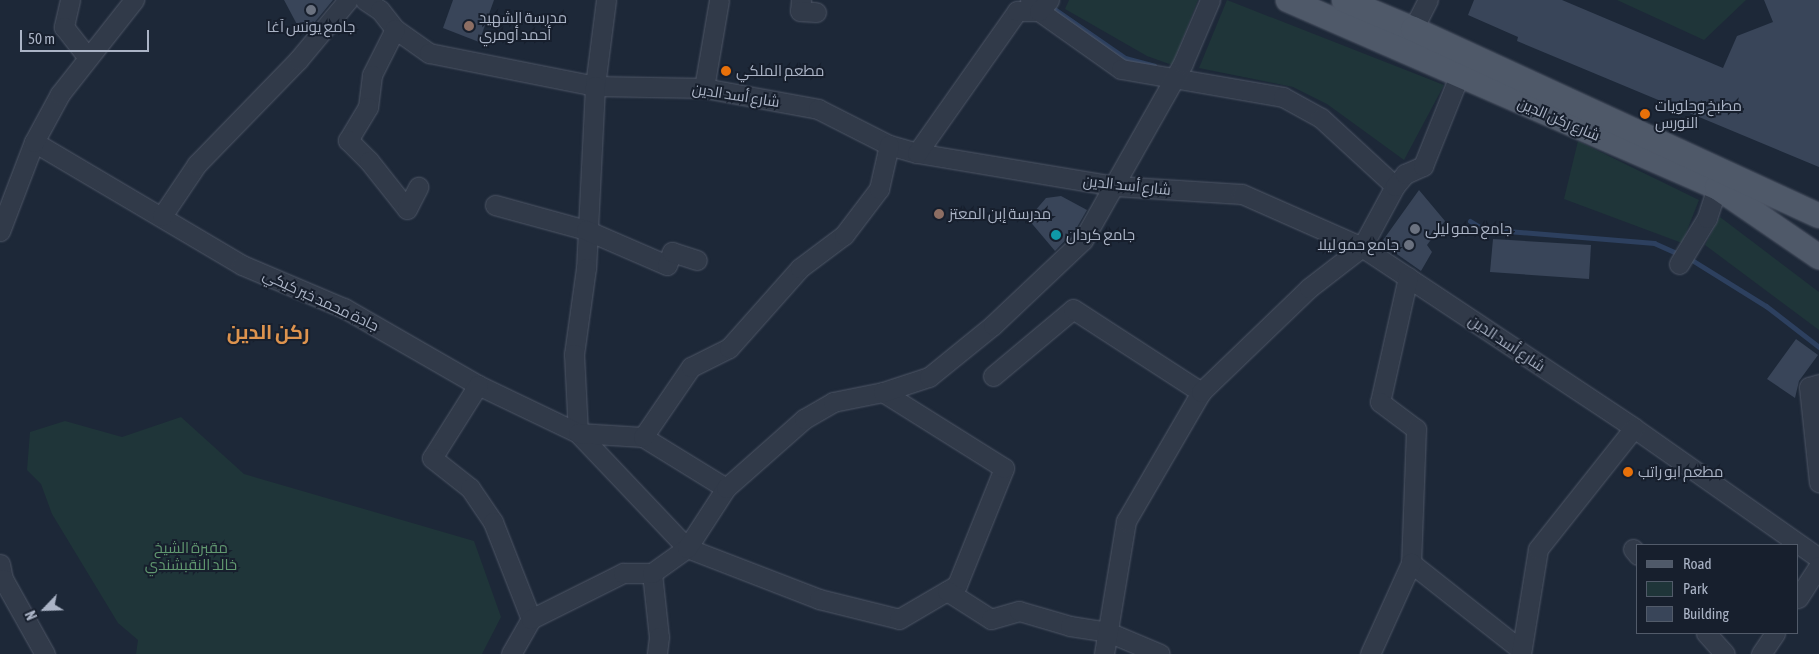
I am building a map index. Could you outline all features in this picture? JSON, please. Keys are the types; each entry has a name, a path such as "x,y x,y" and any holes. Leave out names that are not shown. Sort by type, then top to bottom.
{"main road":[{"name":"شارع ركن الدين","path":"1288,0 1717,187 1819,257"},
{"name":"شارع ركن الدين","path":"1344,0 1413,29 1819,216"}],"street":[{"path":"70,0 64,27 88,58"},
{"path":"0,231 34,142 60,94 134,0"},
{"path":"162,216 196,164 298,60 348,0"},
{"path":"606,0 595,86 586,230 586,268 574,354 578,433 687,548 819,599 899,620 956,585 1004,468 884,392"},
{"path":"704,88 719,0"},
{"path":"801,0 800,11 816,12"},
{"path":"511,654 531,619 623,573 652,573 687,548 726,488 804,419 833,402 884,392 930,378 993,325 1083,240 1174,79 1210,0"},
{"path":"1413,29 1428,0"},
{"name":"شارع أسد الدين","path":"377,3 395,29 429,52 595,86 704,88 818,109 889,145 917,153 1115,186 1242,194 1362,247 1634,428 1819,558"},
{"path":"917,153 1016,11 1039,4 1121,70 1283,97 1321,118 1400,180"},
{"path":"395,29 372,75 368,107 348,140 407,209 418,187"},
{"path":"1104,654 1126,522 1201,392 1310,288 1362,247 1400,180 1423,166 1459,76"},
{"name":"جادة محمد خير كيكي","path":"34,142 242,264 344,308 432,355 478,385 578,433"},
{"path":"643,437 691,367 729,348 800,268 844,235 879,189 889,145"},
{"path":"1679,264 1707,218 1717,187"},
{"path":"496,205 586,230 667,265 672,252 697,260"},
{"path":"1370,654 1411,563 1416,429 1380,402 1408,277"},
{"path":"993,376 1073,309 1201,392"},
{"path":"1819,384 1809,387 1819,482"},
{"path":"478,385 432,458 470,488 493,522 531,619"},
{"path":"1411,563 1520,652 1538,549 1634,428"},
{"path":"578,433 643,437 726,488"},
{"path":"0,564 3,579 45,654"},
{"path":"1799,596 1819,566"},
{"path":"652,573 659,637 657,654"},
{"path":"947,591 991,619 1019,611 1070,626 1108,632 1160,654"},
{"path":"1707,634 1725,654"},
{"path":"1761,654 1774,634"}],"green space":[{"path":"1069,0 1198,0 1172,65 1147,56 1065,9"},
{"path":"1227,0 1444,85 1404,160 1327,104 1293,87 1199,68"},
{"path":"1617,0 1746,0 1704,40"},
{"path":"1578,141 1699,200 1682,243 1564,199"},
{"path":"1720,217 1819,292 1819,330 1705,245"},
{"name":"مقبرة الشيخ خالد النقبشندي","path":"181,417 244,474 474,541 501,617 482,654 136,654 138,640 118,623 52,514 41,484 27,470 30,432 65,421 122,437"}],"building":[{"name":"جامع يونس آغا","path":"284,0 333,0 310,28 301,32"},
{"path":"453,0 494,0 479,42 443,28"},
{"path":"1474,0 1562,0 1723,68 1737,36 1773,22 1764,0 1819,0 1819,167 1517,41 1518,37 1468,15"},
{"name":"جامع حمو ليلى","path":"1419,190 1445,221 1427,245 1432,252 1421,271 1381,243"},
{"name":"جامع كردان","path":"1061,196 1087,210 1076,229 1055,251 1028,219 1046,198"},
{"path":"1493,239 1591,245 1589,279 1490,272"},
{"path":"1796,339 1818,355 1799,381 1795,398 1767,379"}],"waterway":[{"path":"1050,6 1125,58 1154,66"},
{"path":"1470,221 1483,229 1654,243 1679,254"},
{"path":"1687,257 1766,306 1819,347"}],"place":[{"name":"جامع يونس آغا","path":"311,10"},
{"name":"مدرسة الشهيد أحمد أومري","path":"469,26"},
{"name":"مطعم الملكي","path":"726,71"},
{"name":"مطبخ وحلويات النورس","path":"1645,114"},
{"name":"مدرسة إبن المعتز","path":"939,214"},
{"name":"جامع حمو ليلى","path":"1415,229"},
{"name":"جامع كردان","path":"1056,235"},
{"name":"جامع حمو ليلا","path":"1409,245"},
{"name":"مطعم ابو راتب","path":"1628,472"}],"district":[{"name":"ركن الدين","path":"268,331"}]}
